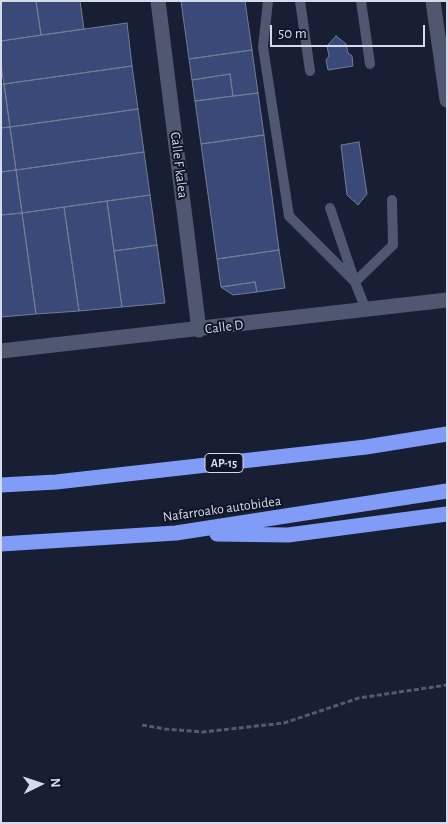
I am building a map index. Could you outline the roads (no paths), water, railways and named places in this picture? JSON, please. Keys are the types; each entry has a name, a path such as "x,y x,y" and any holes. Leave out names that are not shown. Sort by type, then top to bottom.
{"highway":[{"name":"AP-15","path":"1,485 56,482 356,448 447,434"},
{"name":"Nafarroako autobidea","path":"1,544 176,533 447,491"},
{"path":"176,533 288,535 447,514"}],"street":[{"name":"Calle F kalea","path":"158,1 199,330"},
{"path":"433,1 447,100"},
{"name":"Calle D","path":"1,351 199,330 447,300"}],"lane":[{"path":"268,1 263,47 290,216 355,282"},
{"path":"300,1 310,72"},
{"path":"361,1 370,64"},
{"path":"355,282 393,245 392,200"},
{"path":"330,208 366,310"}]}
